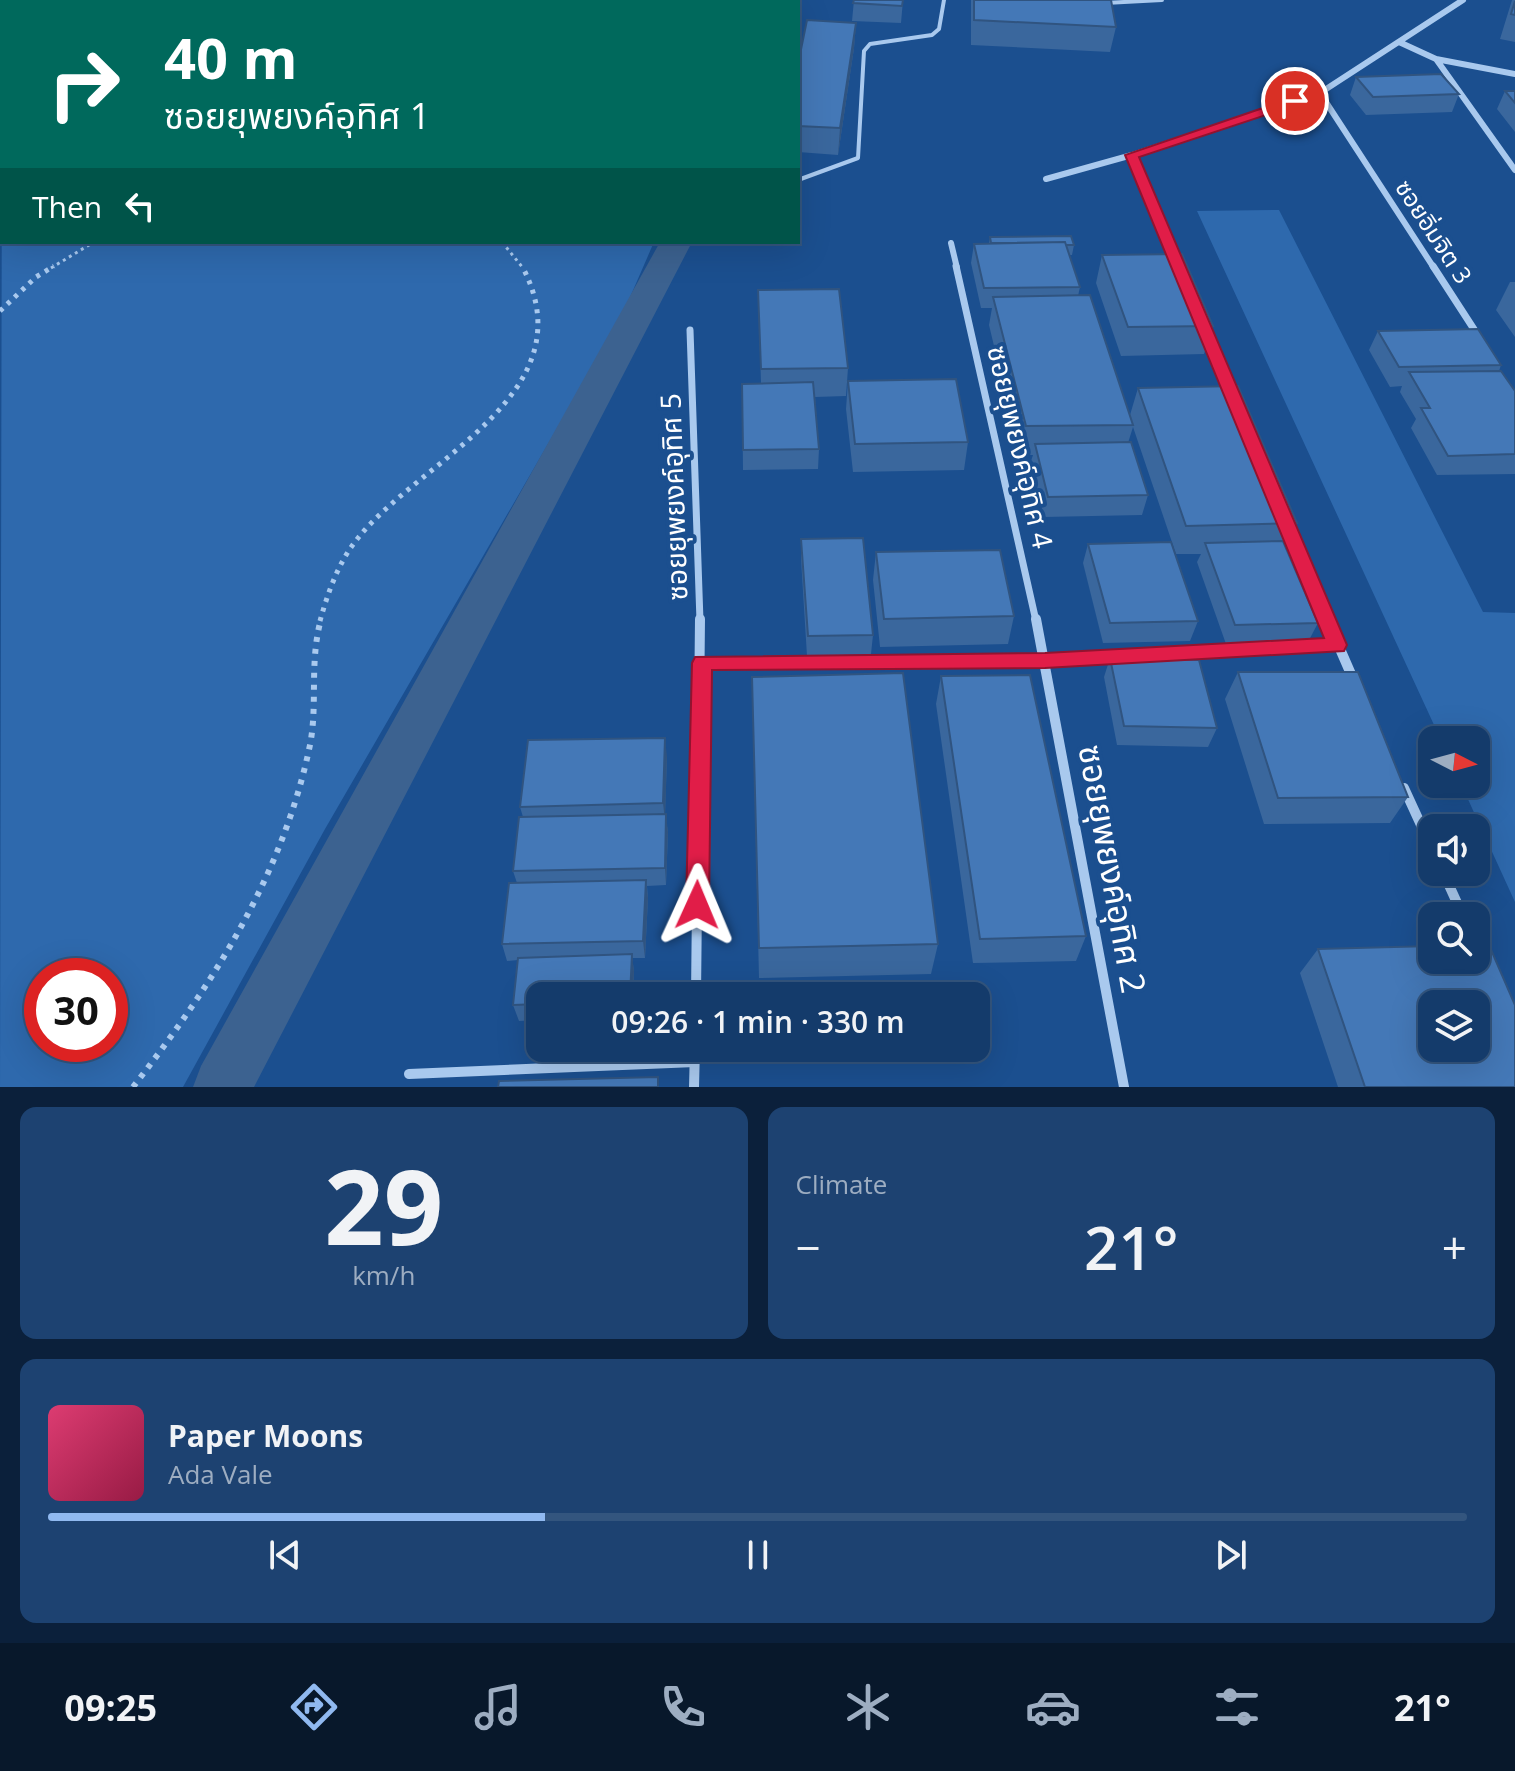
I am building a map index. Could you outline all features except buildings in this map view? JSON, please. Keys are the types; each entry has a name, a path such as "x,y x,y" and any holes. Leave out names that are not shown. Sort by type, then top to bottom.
{"street":[{"path":"1046,179 1132,155 1320,93 1463,0"},
{"path":"1399,42 1436,59 1515,74"},
{"path":"1436,59 1515,170"},
{"name":"ซอยอิ่มจิต 3","path":"1320,93 1481,339"},
{"path":"1132,155 1180,270"},
{"name":"ซอยยุพยงค์อุทิศ 4","path":"951,243 1045,660"},
{"path":"1198,314 1235,400"},
{"name":"ซอยยุพยงค์อุทิศ 5","path":"690,330 702,663 696,982"},
{"path":"1283,516 1356,686"},
{"path":"702,663 1045,660 1337,645"},
{"name":"ซอยยุพยงค์อุทิศ 2","path":"1045,660 1124,1087"},
{"path":"1400,781 1418,819"},
{"path":"409,1074 695,1062 694,1087"}],"lane":[{"path":"800,179 858,158 864,51 870,44 932,35 939,29 944,0"},
{"path":"1095,3 1162,0"}],"path":[{"path":"0,311 36,277 91,244"},
{"path":"133,1087 231,945 271,865 297,800 312,739 315,634 333,580 356,539 435,466 479,435 511,402 527,367 538,336 537,304 527,275 512,250 504,244"}],"shaded area":[{"path":"1279,210 1483,612 1515,613 1515,902 1490,847 1490,814 1475,814 1467,798 1490,798 1490,726 1435,726 1197,211"},
{"path":"2,244 653,244 621,318 325,829 183,1087 0,1087"}],"waterway":[{"path":"222,1087 675,244"}],"route":[{"path":"697,905 702,663 1045,660 1337,645 1132,155 1295,101"}]}
